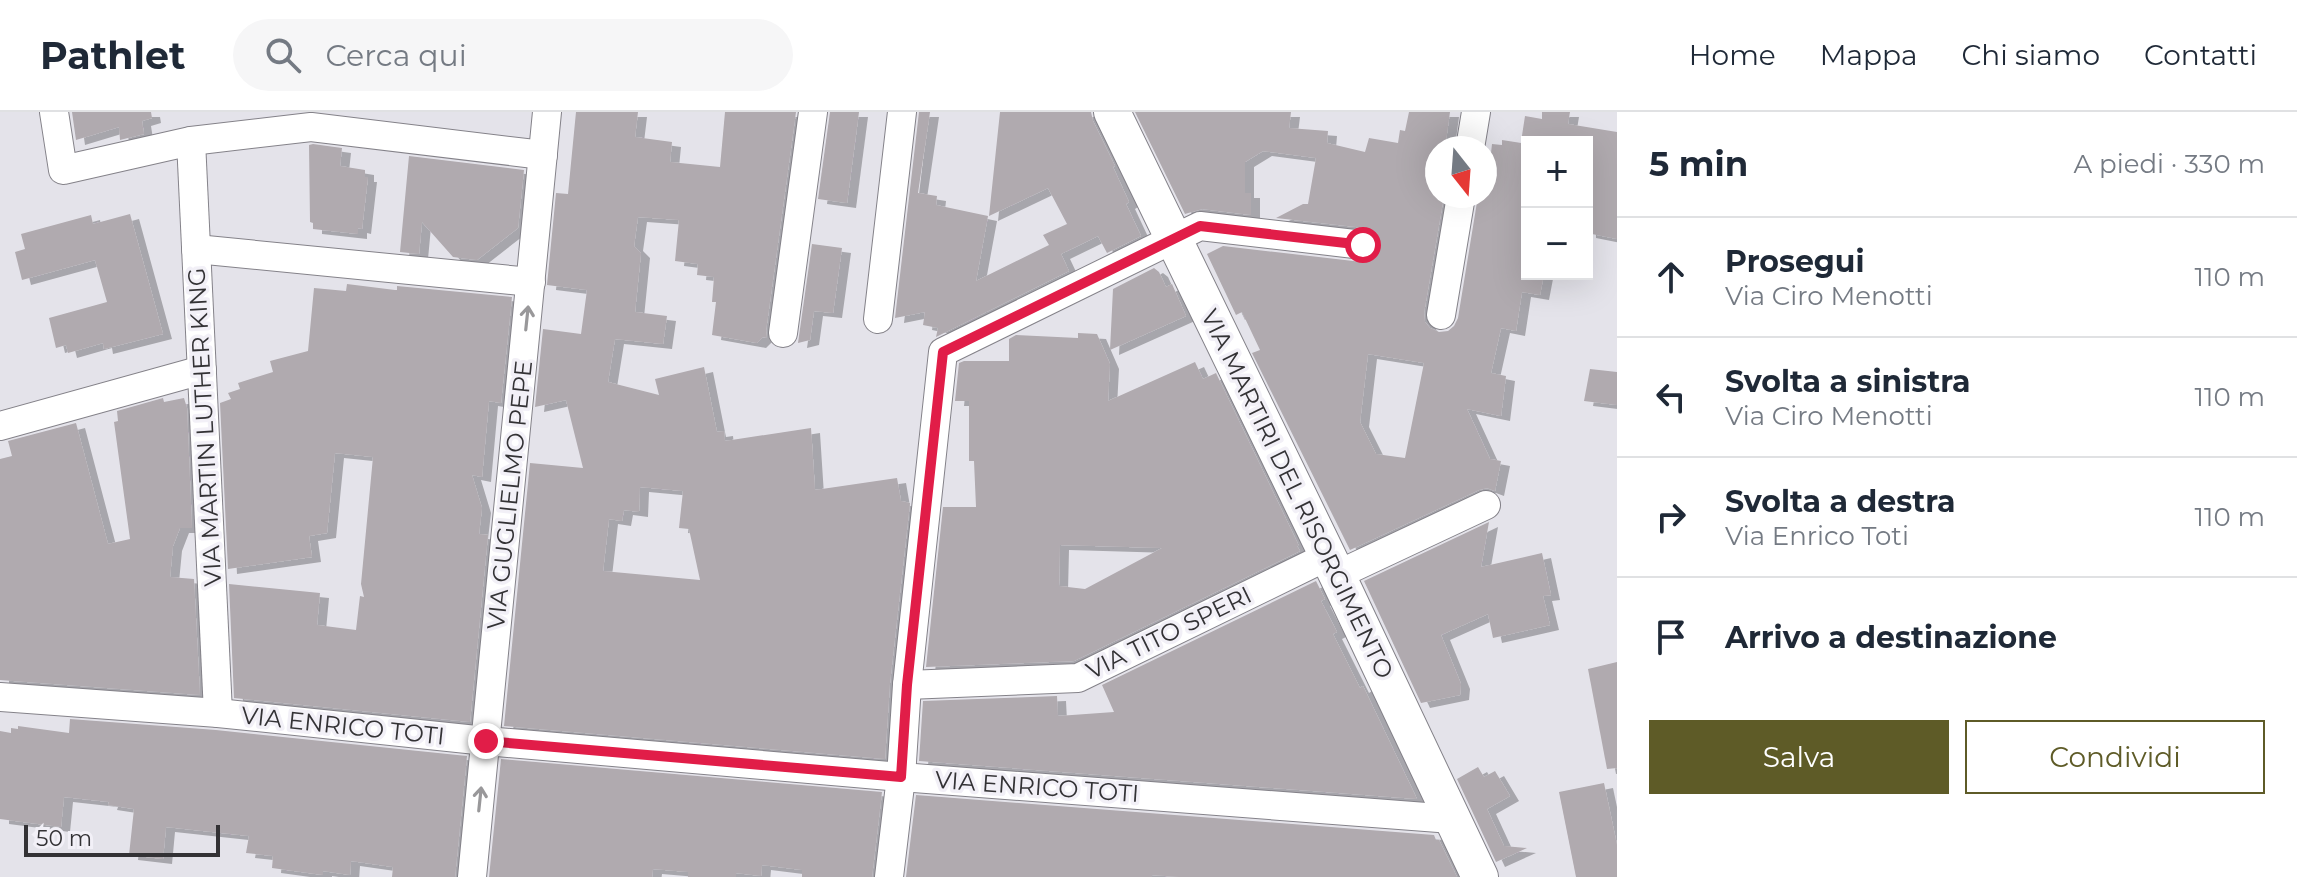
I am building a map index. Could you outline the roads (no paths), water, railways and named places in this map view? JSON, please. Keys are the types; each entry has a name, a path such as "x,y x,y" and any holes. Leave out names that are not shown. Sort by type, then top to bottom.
{"street":[{"path":"54,112 63,170 191,141 311,127 543,155"},
{"name":"VIA GUGLIELMO PEPE","path":"472,877 547,112"},
{"path":"783,333 813,112"},
{"path":"878,319 902,112"},
{"name":"VIA MARTIRI DEL RISORGIMENTO","path":"1112,112 1480,877"},
{"path":"1472,136 1476,112"},
{"name":"VIA MARTIN LUTHER KING","path":"191,141 218,713"},
{"path":"1441,315 1459,208"},
{"path":"889,877 943,352 1200,226 1363,245"},
{"path":"196,249 531,282"},
{"path":"0,426 202,370"},
{"name":"VIA TITO SPERI","path":"907,685 1078,678 1332,565 1486,505"},
{"name":"VIA ENRICO TOTI","path":"0,697 218,713 486,741 901,777 1452,819"}]}
